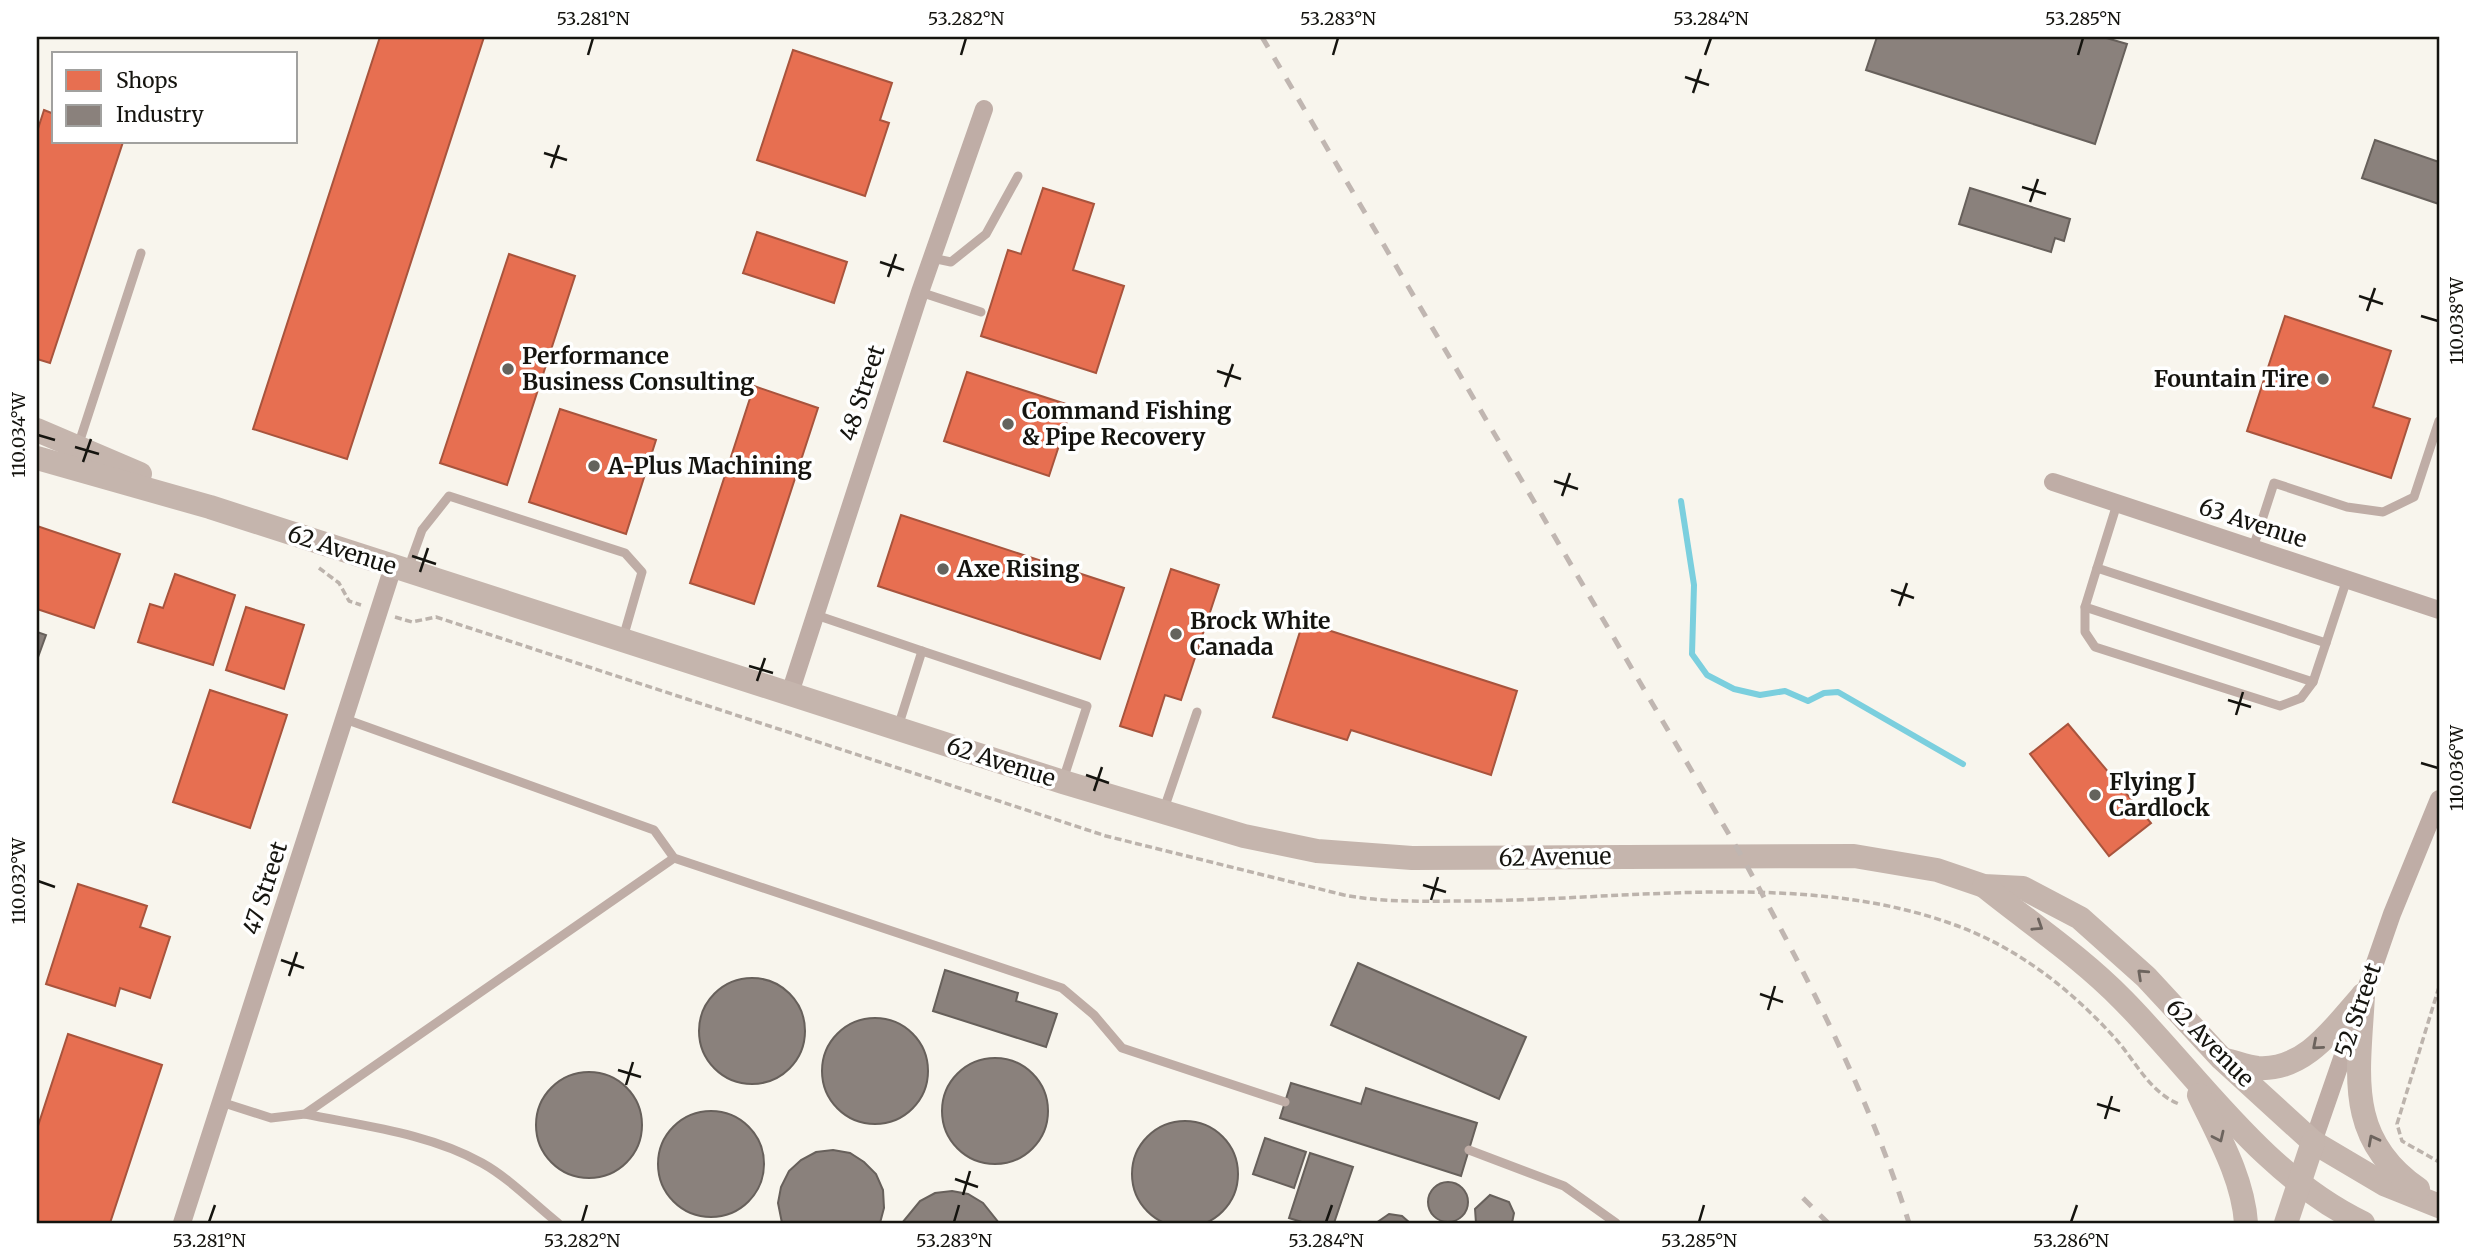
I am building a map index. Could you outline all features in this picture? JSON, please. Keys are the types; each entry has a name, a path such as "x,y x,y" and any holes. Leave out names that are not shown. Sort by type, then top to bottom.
{"main road":[{"name":"62 Avenue","path":"37,430 75,457 211,507 1163,814 1256,839 1317,851 1368,856 1854,856 1937,870 1983,886 2023,888 2080,918 2146,977 2222,1059 2313,1142 2384,1184 2439,1204"},
{"name":"62 Avenue","path":"37,458 75,457"},
{"name":"62 Avenue","path":"1983,886 2084,961 2270,1158 2328,1205 2363,1223"},
{"path":"2222,1059 2258,1068 2300,1059 2318,1046 2363,995"},
{"path":"2363,995 2358,1086 2368,1135 2387,1164 2439,1204"},
{"path":"2190,1075 2229,1158 2245,1209 2246,1223"},
{"name":"52 Street","path":"2286,1223 2313,1142"}],"street":[{"name":"48 Street","path":"790,693 920,292 984,109"},
{"name":"63 Avenue","path":"2053,482 2439,610"},
{"name":"47 Street","path":"182,1223 345,719 400,569"},
{"name":"52 Street","path":"2313,1142 2392,914 2439,799"}],"lane":[{"path":"932,258 951,262 986,234 1018,176"},
{"path":"75,457 141,253"},
{"path":"920,292 981,312"},
{"path":"2253,548 2274,483 2347,507 2383,512 2414,497 2439,421"},
{"path":"400,569 422,530 449,496 625,554 642,572 622,640"},
{"path":"2117,504 2085,607 2085,632 2095,647 2280,706 2301,698 2313,682 2347,579"},
{"path":"2097,568 2326,643"},
{"path":"2085,607 2313,682"},
{"path":"816,615 1087,706 1063,782"},
{"path":"897,728 922,651"},
{"path":"1163,814 1196,712"},
{"path":"345,719 654,830 674,859 1062,988 1094,1015 1122,1048 1285,1102"},
{"path":"305,1114 674,859"},
{"path":"221,1102 271,1118 305,1114 416,1138 457,1151 483,1163 558,1223"},
{"path":"1469,1150 1564,1186 1616,1223"}],"path":[{"path":"314,565 339,583 349,601"},
{"path":"2439,987 2397,1125 2402,1141 2439,1162"}],"building: Shops":[{"path":"380,37 484,37 347,459 253,429"},
{"path":"793,50 892,83 880,120 889,123 865,196 757,160"},
{"path":"44,110 52,113 52,144 122,144 50,363 37,359 37,132"},
{"path":"1043,188 1094,204 1073,270 1124,286 1096,373 981,336 1008,250 1021,254"},
{"path":"757,232 847,262 834,303 743,273"},
{"name":"Performance Business Consulting","path":"509,254 575,276 507,485 440,463"},
{"name":"Fountain Tire","path":"2285,316 2391,351 2373,407 2410,419 2391,478 2247,431"},
{"name":"Command Fishing & Pipe Recovery","path":"967,372 1072,406 1049,476 944,441"},
{"path":"754,386 818,408 754,604 690,583"},
{"name":"A-Plus Machining","path":"560,409 656,440 626,534 529,502"},
{"path":"901,515 1124,588 1100,659 878,586"},
{"path":"37,526 120,554 94,628 37,609"},
{"name":"Brock White Canada","path":"1171,569 1219,585 1181,700 1165,695 1152,736 1120,726"},
{"path":"175,574 235,595 213,665 138,642 150,604 163,608"},
{"path":"246,607 304,625 284,689 226,670"},
{"path":"1303,622 1517,691 1491,775 1351,730 1347,740 1273,717"},
{"path":"210,690 287,715 250,828 173,802"},
{"path":"2068,724 2151,823 2109,856 2030,754"},
{"path":"78,884 147,906 140,927 170,937 150,998 120,988 115,1006 46,984"},
{"path":"68,1034 162,1065 110,1223 37,1223 37,1129"}],"building: Industry":[{"path":"1877,37 2103,37 2127,44 2095,144 1866,70"},
{"path":"2375,140 2439,162 2439,204 2362,178"},
{"path":"1970,188 2070,219 2064,241 2055,238 2051,252 1959,224"},
{"path":"37,632 46,635 37,660"},
{"path":"1358,963 1526,1037 1499,1099 1331,1025"},
{"path":"945,970 1018,993 1016,1001 1057,1014 1046,1047 933,1011"},
{"path":"752,978 772,982 789,994 801,1011 805,1031 801,1051 789,1068 772,1080 752,1084 732,1080 715,1068 703,1051 699,1031 703,1011 715,994 732,982"},
{"path":"875,1018 895,1022 912,1034 924,1051 928,1071 924,1091 912,1108 895,1120 875,1124 855,1120 838,1108 826,1091 822,1071 826,1051 838,1034 855,1022"},
{"path":"995,1058 1015,1062 1032,1074 1044,1091 1048,1111 1044,1131 1032,1148 1015,1160 995,1164 975,1160 958,1148 946,1131 942,1111 946,1091 958,1074 975,1062"},
{"path":"589,1072 609,1076 626,1088 638,1105 642,1125 638,1145 626,1162 609,1174 589,1178 569,1174 552,1162 540,1145 536,1125 540,1105 552,1088 569,1076"},
{"path":"1291,1083 1361,1104 1366,1088 1477,1123 1461,1176 1280,1118"},
{"path":"711,1111 731,1115 748,1127 760,1144 764,1164 760,1184 748,1201 731,1213 711,1217 691,1213 674,1201 662,1184 658,1164 662,1144 674,1127 691,1115"},
{"path":"1185,1121 1205,1125 1222,1137 1234,1154 1238,1174 1234,1194 1222,1211 1205,1223 1185,1227 1165,1223 1148,1211 1136,1194 1132,1174 1136,1154 1148,1137 1165,1125"},
{"path":"1265,1138 1306,1152 1294,1188 1253,1174"},
{"path":"833,1150 850,1153 876,1174 883,1190 884,1208 880,1223 782,1223 778,1203 781,1187 789,1171 816,1152"},
{"path":"1310,1153 1353,1167 1334,1223 1305,1223 1289,1218"},
{"path":"1448,1182 1462,1188 1468,1202 1462,1216 1448,1222 1434,1216 1428,1202 1434,1188"},
{"path":"952,1191 968,1194 983,1203 999,1223 902,1223 920,1201 935,1193"},
{"path":"1490,1195 1509,1202 1514,1213 1512,1223 1476,1223 1475,1209"},
{"path":"1389,1214 1402,1216 1410,1223 1376,1223"}],"waterway":[{"path":"1681,501 1694,585 1692,654 1707,675 1734,689 1760,695 1785,691 1808,701 1824,693 1838,692 1963,764"}],"railway":[{"path":"1262,37 1741,855 1834,1035 1875,1127 1909,1223"},
{"path":"1803,1198 1828,1223"}],"place":[{"name":"Performance Business Consulting","path":"508,369"},
{"name":"Fountain Tire","path":"2323,379"},
{"name":"Command Fishing & Pipe Recovery","path":"1008,424"},
{"name":"A-Plus Machining","path":"594,466"},
{"name":"Axe Rising","path":"943,569"},
{"name":"Brock White Canada","path":"1176,634"},
{"name":"Flying J Cardlock","path":"2095,795"}]}
